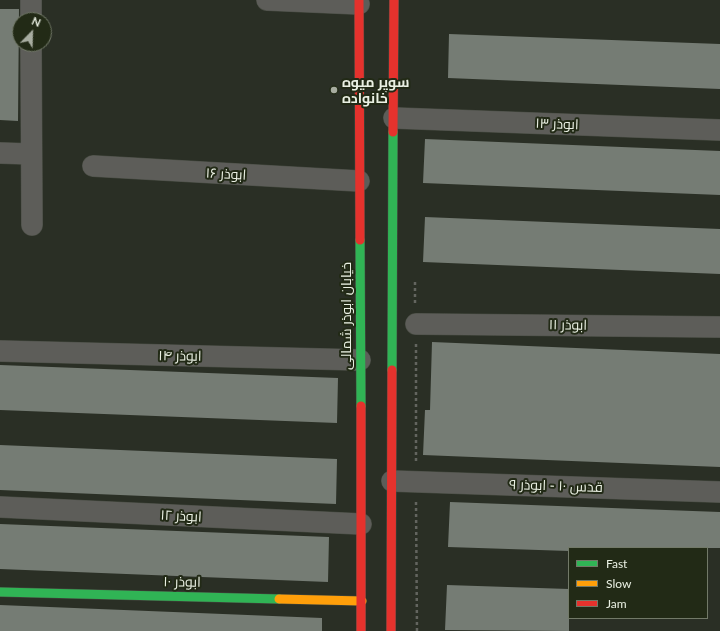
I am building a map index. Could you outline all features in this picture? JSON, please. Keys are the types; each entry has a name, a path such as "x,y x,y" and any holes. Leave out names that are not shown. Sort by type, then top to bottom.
{"main road":[{"path":"391,631 394,0"},
{"name":"خیابان ابوذر شمالی","path":"359,2 362,630"},
{"name":"ابوذر ۱۰","path":"0,592 362,602"}],"street":[{"path":"31,0 31,12"},
{"path":"267,0 359,2"},
{"path":"31,52 32,225"},
{"name":"ابوذر ۱۳","path":"394,118 720,130"},
{"path":"0,153 32,154"},
{"name":"ابوذر ۱۶","path":"93,166 359,181"},
{"name":"ابوذر ۱۱","path":"416,324 720,327"},
{"name":"ابوذر ۱۴","path":"0,351 360,360"},
{"name":"قدس ۱۰ - ابوذر ۹","path":"392,481 720,492"},
{"name":"ابوذر ۱۲","path":"0,507 361,524"}],"building":[{"path":"0,9 19,9 19,12 12,12 12,52 19,52 18,121 0,120"},
{"path":"449,34 720,44 720,89 448,78"},
{"path":"425,139 720,151 720,195 423,183"},
{"path":"425,217 720,229 720,274 423,262"},
{"path":"432,342 720,354 720,467 423,455 425,410 430,410"},
{"path":"0,365 338,378 337,423 0,410"},
{"path":"0,445 337,459 336,504 0,490"},
{"path":"450,502 720,512 720,548 568,547 568,551 448,547"},
{"path":"0,524 329,537 328,582 0,569"},
{"path":"447,585 568,589 569,631 445,630"},
{"path":"0,605 322,618 322,631 0,631"}],"traffic: fast":[{"path":"392,370 393,132"},
{"path":"360,240 361,406"},
{"path":"0,592 279,599"}],"traffic: slow":[{"path":"279,599 362,601"}],"traffic: jam":[{"path":"359,0 360,240"},
{"path":"393,132 394,0"},
{"path":"391,631 392,370"},
{"path":"361,406 361,631"}],"place":[{"name":"سوپر میوه خانواده","path":"334,90"}]}
